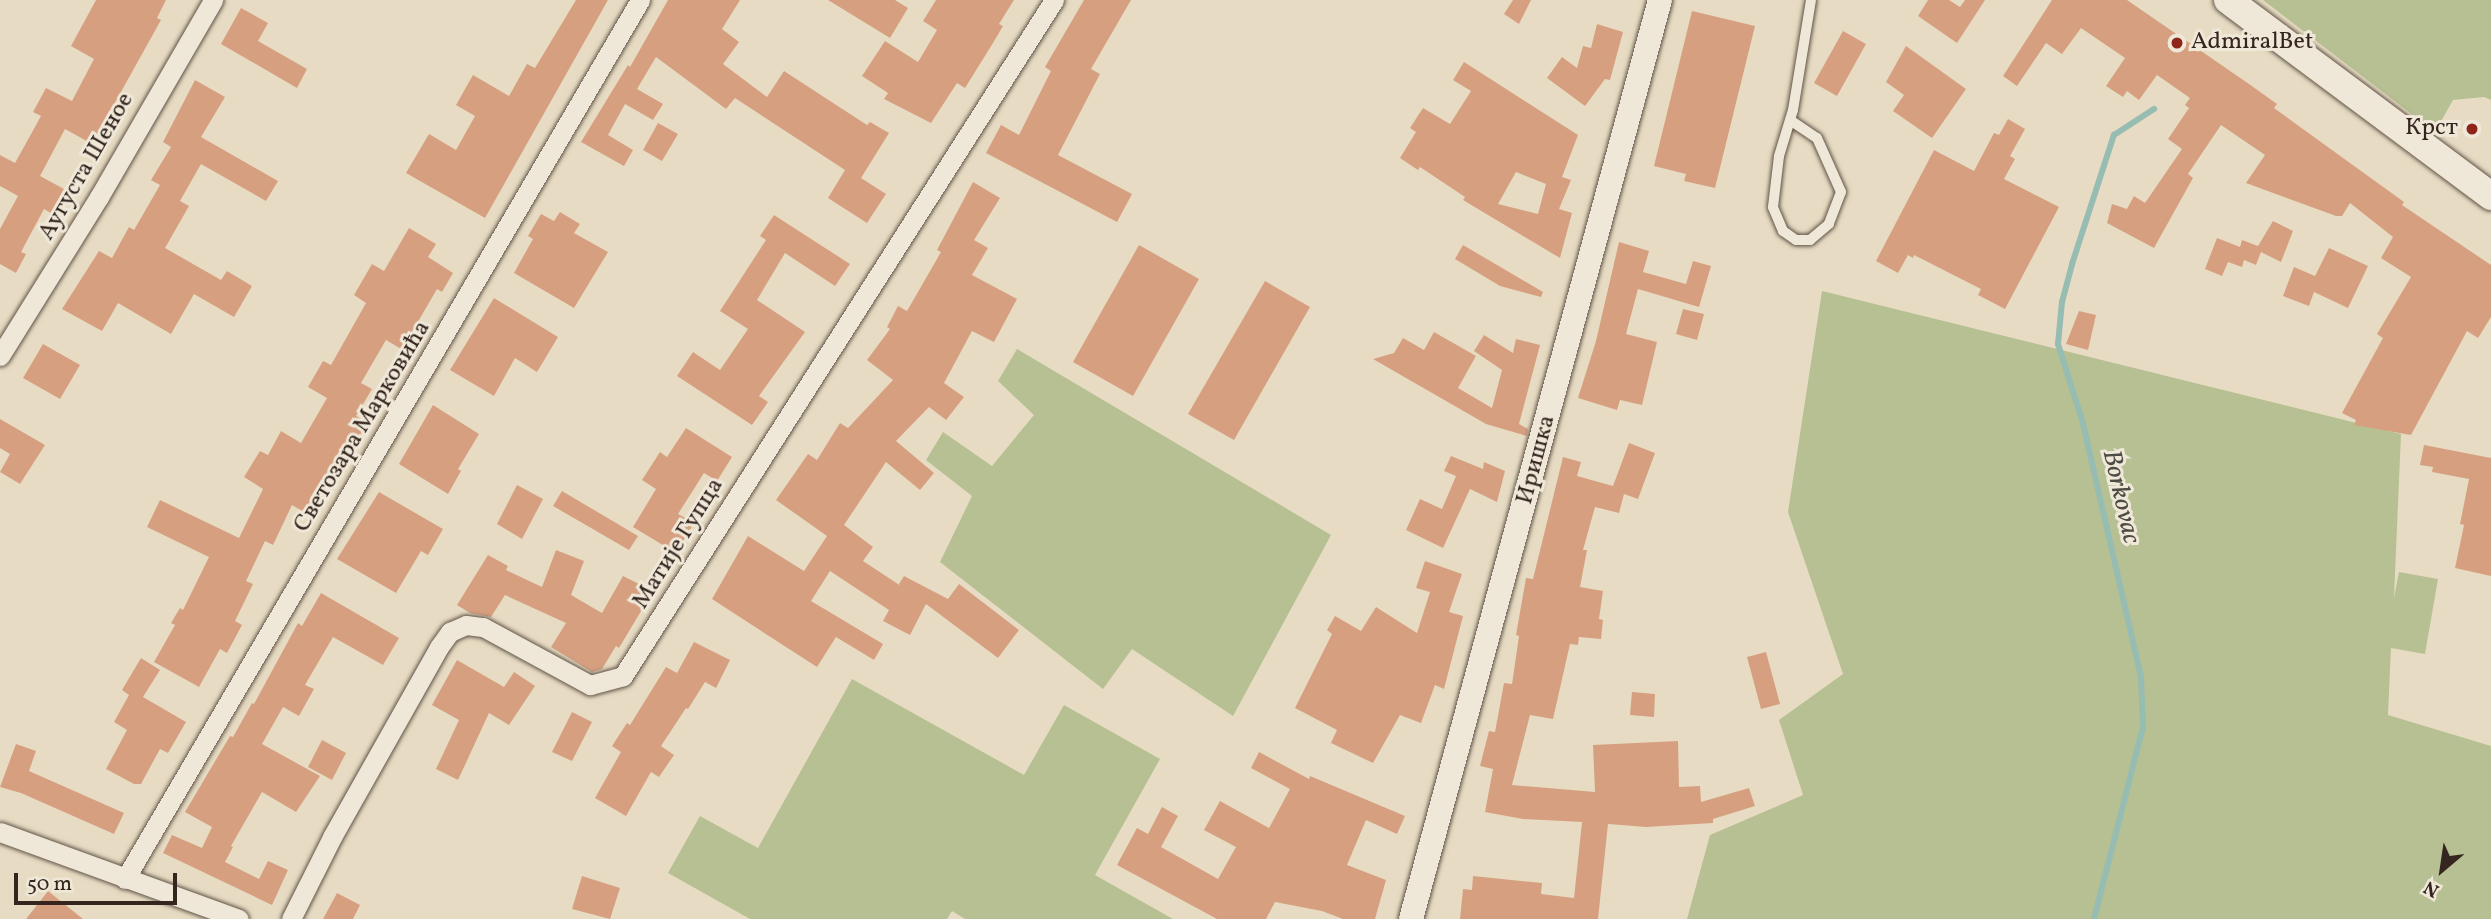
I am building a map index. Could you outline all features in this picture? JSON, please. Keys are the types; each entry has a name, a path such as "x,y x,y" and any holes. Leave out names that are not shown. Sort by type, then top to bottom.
{"main road":[{"path":"2228,0 2491,196"}],"street":[{"name":"Аугуста Шеное","path":"0,356 99,197 213,0"},
{"name":"Светозара Марковића","path":"125,878 640,0"},
{"name":"Матије Гупца","path":"291,919 332,837 450,632 466,625 483,626 590,685 623,676 1055,0"},
{"name":"Иришка","path":"1411,919 1660,0"},
{"path":"0,832 239,919"}],"lane":[{"path":"1790,120 1817,138 1841,192 1829,224 1810,240 1796,240 1783,231 1773,207 1779,156 1790,120 1811,0"}],"green space":[{"path":"2263,0 2491,0 2491,100 2484,97 2453,100 2435,132"},
{"path":"1822,291 2401,434 2394,598 2399,572 2438,579 2425,654 2391,648 2388,715 2491,746 2491,919 1687,919 1710,835 1803,795 1779,720 1843,674 1788,512"},
{"path":"1017,349 1331,535 1233,716 1132,649 1103,689 940,562 972,496 926,460 943,432 992,466 1034,415 998,381"},
{"path":"852,679 1024,775 1064,705 1160,759 1095,875 1173,919 965,919 952,911 947,919 750,919 668,873 700,816 758,848"}],"building":[{"path":"96,0 166,0 157,18 161,20 92,144 65,129 40,176 64,189 51,213 44,209 21,252 26,254 16,273 0,264 0,229 18,196 0,186 0,155 15,163 41,116 33,112 46,88 72,101 94,59 71,46"},
{"path":"576,0 608,0 485,218 406,173 429,134 456,150 475,116 456,105 473,75 509,96 527,64 535,68"},
{"path":"668,0 740,0 722,29 739,42 723,64 767,97 784,71 867,125 870,122 889,133 861,178 886,194 867,223 828,198 845,170 735,98 726,109 656,57 637,89 663,104 653,120 625,104 608,135 633,150 624,166 581,142 628,65 630,67"},
{"path":"828,0 895,0 908,8 890,38"},
{"path":"936,0 1014,0 999,24 1003,26 965,88 957,83 931,123 884,99 888,93 862,76 885,41 918,62 937,30 923,21"},
{"path":"1084,0 1131,0 1091,69 1100,74 1058,155 1132,194 1117,222 986,153 1001,125 1019,135 1051,71 1045,67"},
{"path":"1513,0 1531,0 1519,24 1504,14"},
{"path":"1928,0 1949,0 1960,7 1965,0 1985,0 1957,43 1918,16"},
{"path":"2052,0 2127,0 2277,104 2274,108 2404,202 2402,205 2491,265 2491,317 2478,338 2467,331 2411,435 2354,425 2356,420 2342,413 2383,338 2377,334 2411,277 2381,258 2393,237 2350,203 2342,216 2336,216 2246,183 2265,155 2221,125 2188,174 2193,178 2154,248 2107,223 2112,204 2127,209 2134,196 2145,203 2182,149 2168,139 2189,108 2185,105 2190,98 2157,75 2139,100 2127,91 2123,97 2106,86 2125,58 2081,28 2062,54 2046,43 2017,86 2003,76"},
{"path":"241,8 268,23 258,41 307,69 297,88 221,44"},
{"path":"1692,11 1755,26 1715,188 1684,181 1686,174 1654,166"},
{"path":"1597,24 1623,32 1610,80 1605,79 1585,106 1547,78 1562,57 1577,68 1583,46 1591,48"},
{"path":"1843,31 1866,44 1837,96 1814,83"},
{"path":"1906,46 1966,89 1932,138 1893,111 1904,95 1886,82"},
{"path":"1464,62 1578,135 1562,177 1571,180 1559,209 1572,213 1560,258 1463,200 1465,197 1420,167 1418,170 1400,158 1416,132 1410,128 1423,108 1450,124 1471,91 1453,80","holes":["1516,172 1546,184 1538,214 1498,204"]},
{"path":"195,80 225,97 201,137 278,181 266,201 201,164 180,201 189,206 165,248 221,280 227,271 252,286 234,317 194,294 171,334 118,303 102,331 62,309 99,251 112,258 129,227 134,230 160,185 151,180 171,147 163,142"},
{"path":"2008,119 2025,129 2010,156 2015,159 2004,179 2059,207 2005,309 1978,295 1981,289 1914,255 1913,258 1908,255 1898,273 1876,261 1934,150 1974,171 1994,133 1999,135"},
{"path":"658,123 678,134 662,161 643,150"},
{"path":"973,182 1000,198 974,240 988,248 972,275 1017,299 994,342 972,331 944,383 964,397 946,420 929,407 896,441 934,473 920,490 886,462 844,525 873,547 863,561 901,586 899,584 904,576 948,599 959,584 1019,630 998,658 926,604 910,635 883,621 889,610 830,571 811,601 883,644 874,660 836,637 817,667 712,599 748,536 804,571 827,536 776,500 808,454 817,460 840,423 848,428 893,380 867,360 890,329 887,327 898,306 907,311 941,252 937,250"},
{"path":"560,212 580,224 574,233 608,252 574,308 514,273 533,239 528,236 541,214 554,221"},
{"path":"774,215 850,264 835,286 785,253 757,300 805,332 759,396 768,402 752,425 677,376 693,352 720,370 748,329 720,311 766,240 760,236"},
{"path":"2273,221 2293,231 2281,262 2261,252 2256,265 2244,260 2242,267 2228,262 2222,276 2205,269 2217,238 2240,247 2242,240 2258,246"},
{"path":"409,228 436,244 428,257 453,273 442,292 437,289 412,332 418,335 408,353 386,340 361,383 372,389 356,416 368,423 312,517 292,505 273,545 265,541 246,581 253,584 235,621 242,625 227,653 220,649 199,687 154,662 175,625 171,623 180,608 183,610 209,557 147,527 160,500 239,538 263,489 244,477 260,451 268,455 281,431 301,443 327,398 308,387 323,361 331,365 366,303 354,295 372,264 384,271"},
{"path":"1619,242 1649,251 1643,272 1686,284 1693,261 1711,266 1699,307 1638,289 1626,334 1657,342 1642,405 1620,400 1617,410 1578,398 1596,341"},
{"path":"1139,245 1199,279 1133,396 1073,362"},
{"path":"1463,245 1543,292 1541,297 1500,286 1455,259"},
{"path":"2329,248 2368,266 2348,308 2314,292 2309,306 2283,296 2294,267 2315,276"},
{"path":"1265,281 1310,307 1234,440 1188,414"},
{"path":"494,298 558,337 537,372 515,358 494,396 450,370"},
{"path":"1683,309 1704,314 1697,340 1676,334"},
{"path":"2079,311 2096,315 2088,350 2066,344"},
{"path":"1434,332 1476,356 1458,388 1492,408 1502,370 1474,351 1484,335 1513,353 1516,339 1540,345 1519,424 1528,429 1527,436 1486,424 1373,359 1394,353 1403,338 1424,350"},
{"path":"43,344 80,365 60,399 23,378"},
{"path":"433,405 479,434 458,469 461,471 448,494 399,464"},
{"path":"0,419 45,445 20,484 0,472 10,454 0,448"},
{"path":"686,428 732,457 717,481 704,473 678,514 694,523 676,553 633,527 656,489 642,480 660,452 667,457"},
{"path":"1629,443 1655,453 1638,499 1624,494 1619,513 1595,507 1583,550 1587,550 1580,587 1603,591 1599,619 1603,620 1601,639 1579,637 1578,645 1570,644 1553,719 1530,715 1512,785 1595,792 1593,745 1678,741 1679,787 1700,786 1701,802 1749,788 1755,806 1713,819 1713,823 1646,827 1608,824 1598,919 1460,919 1463,889 1472,890 1473,876 1542,883 1541,894 1574,898 1582,822 1523,819 1485,812 1493,769 1480,766 1489,731 1495,732 1504,683 1512,684 1519,636 1516,635 1526,578 1533,579 1563,457 1581,462 1577,476 1613,486"},
{"path":"2424,445 2491,458 2491,576 2455,568 2464,525 2460,524 2469,479 2432,472 2433,467 2420,465"},
{"path":"1451,456 1483,469 1484,462 1505,471 1497,502 1470,489 1443,548 1406,530 1420,499 1442,509 1456,476 1444,471"},
{"path":"517,485 543,499 522,539 497,524"},
{"path":"562,491 638,536 629,550 553,506"},
{"path":"379,492 443,529 428,555 421,551 396,593 337,559"},
{"path":"556,550 584,561 571,595 602,613 623,576 653,591 619,648 616,646 602,669 592,672 551,647 566,623 505,595 491,617 470,613 457,605 488,555 508,566 506,570 542,587"},
{"path":"1425,561 1462,574 1449,612 1463,616 1444,689 1435,685 1421,723 1400,715 1373,763 1331,743 1337,730 1295,708 1332,634 1327,630 1335,616 1361,631 1376,607 1417,633 1430,592 1416,588"},
{"path":"321,593 399,638 383,665 333,637 305,685 314,689 299,716 283,707 262,744 320,776 296,812 262,792 231,846 233,847 225,862 259,879 268,861 288,870 272,905 163,853 172,835 202,848 212,827 185,812 230,736 233,737 252,703 254,704 298,623 302,626"},
{"path":"694,642 730,660 716,688 705,682 688,709 686,708 661,746 674,755 659,777 651,772 626,816 595,798 621,752 612,746 627,723 630,725 666,667 677,673"},
{"path":"1766,652 1780,704 1761,709 1747,657"},
{"path":"141,658 160,670 143,697 186,722 168,753 160,749 141,784 134,784 106,769 127,730 114,722 129,695 122,690"},
{"path":"457,660 504,687 514,672 535,686 509,725 489,713 458,780 436,769 459,720 432,705"},
{"path":"1632,692 1655,694 1654,717 1630,715"},
{"path":"572,712 592,722 572,761 552,752"},
{"path":"322,740 346,753 332,780 308,767"},
{"path":"16,744 36,751 29,771 124,813 114,834 21,793 0,787"},
{"path":"1259,752 1309,779 1310,776 1405,816 1397,834 1366,820 1347,865 1386,880 1375,919 1343,919 1322,911 1275,902 1266,919 1217,919 1117,865 1137,828 1148,834 1162,807 1178,816 1161,847 1218,879 1236,847 1204,830 1220,801 1269,828 1290,789 1251,768"},
{"path":"582,876 620,888 610,919 572,909"},
{"path":"48,891 83,919 26,919"},
{"path":"337,893 360,905 353,919 323,919"}],"waterway":[{"name":"Borkovac","path":"2094,919 2143,727 2141,677 2083,423 2058,344 2062,302 2072,264 2114,135 2154,109"}],"place":[{"name":"AdmiralBet","path":"2177,43"},
{"name":"Крст","path":"2472,129"}]}
